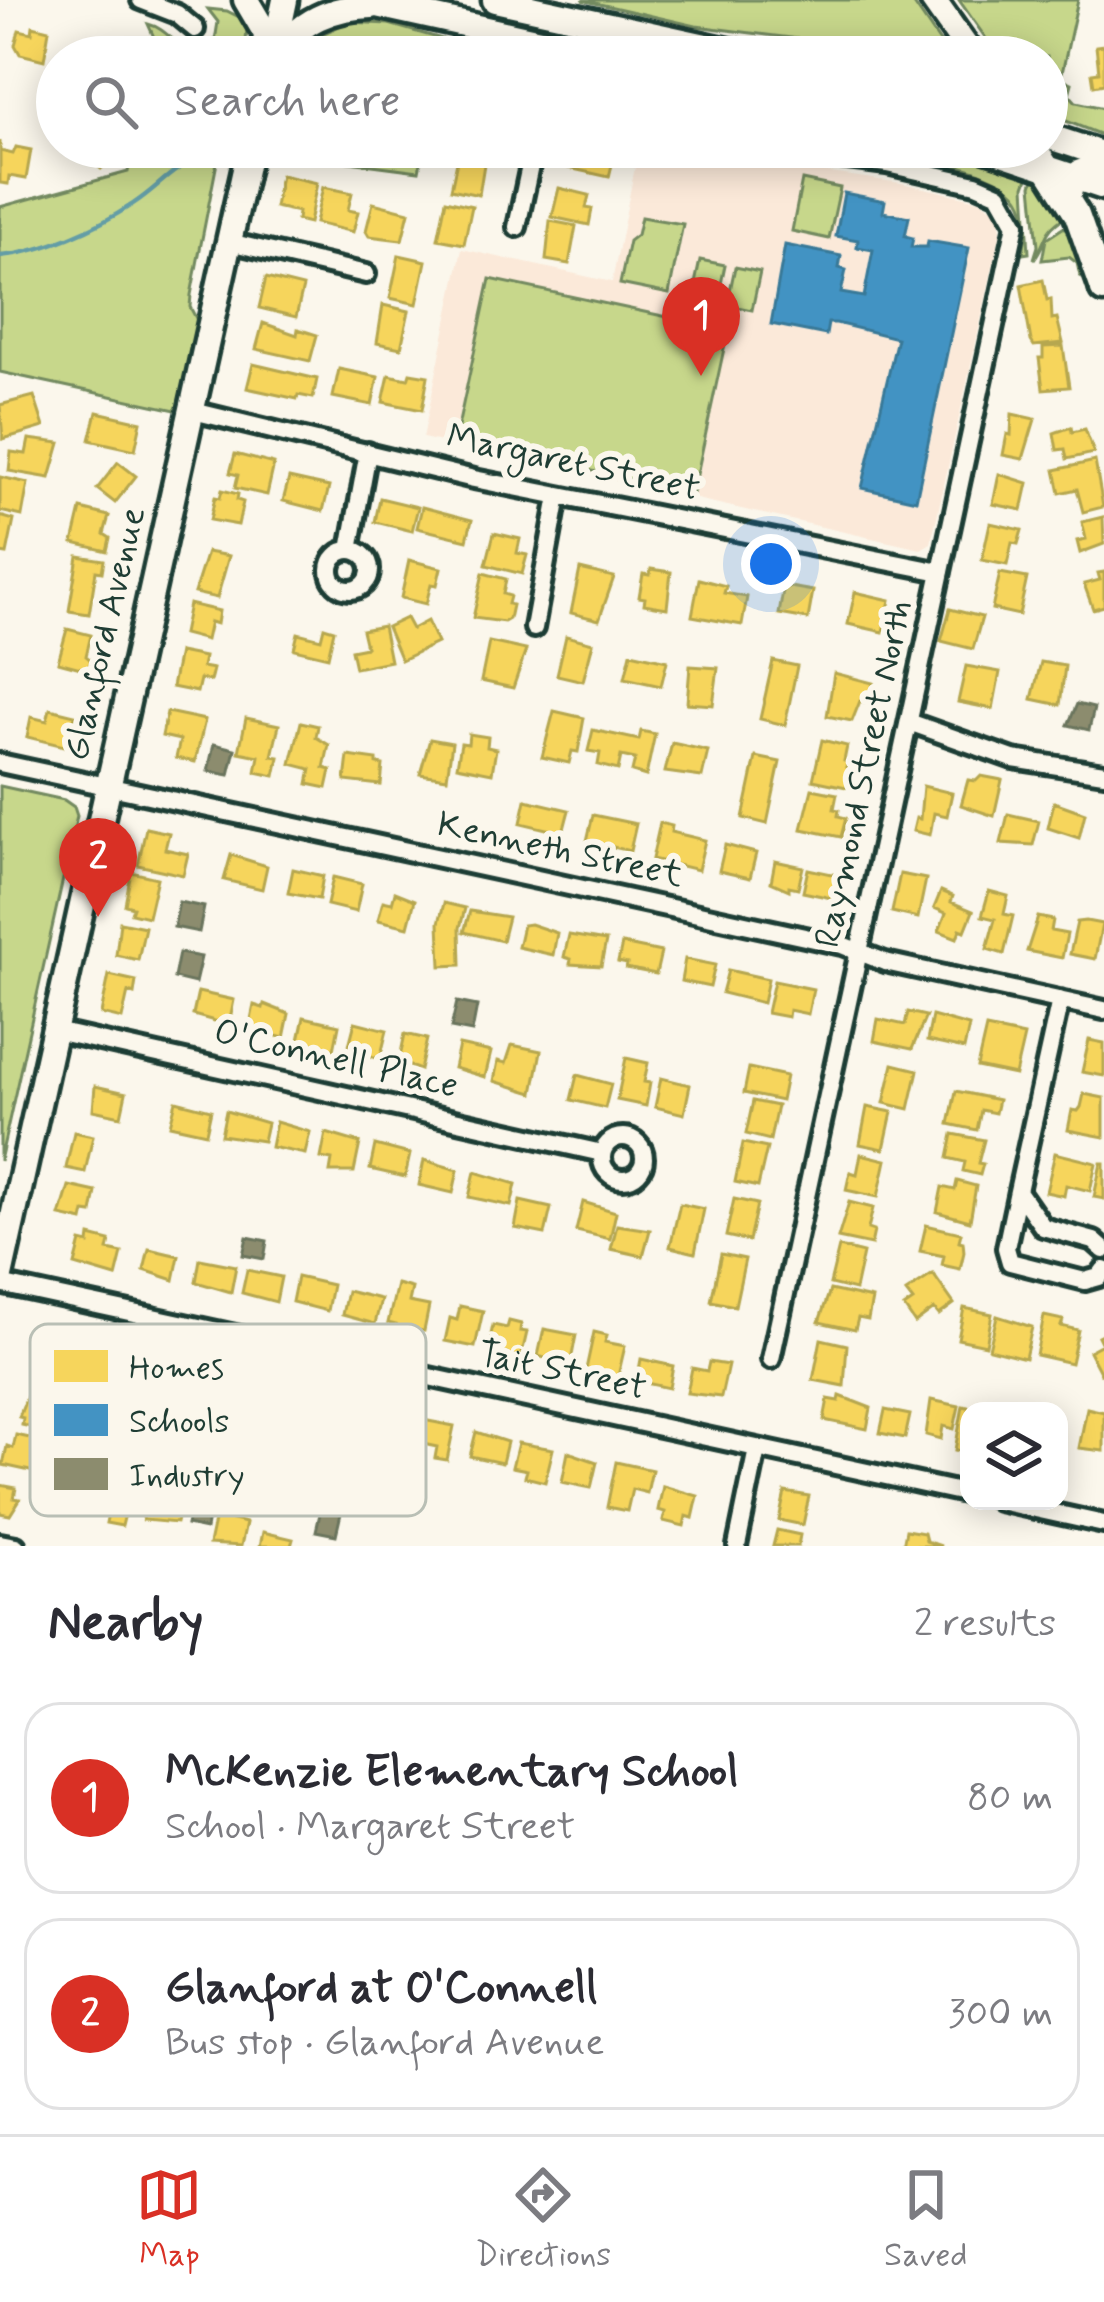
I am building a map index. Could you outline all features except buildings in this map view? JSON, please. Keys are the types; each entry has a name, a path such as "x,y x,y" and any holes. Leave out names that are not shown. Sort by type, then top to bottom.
{"main road":[{"path":"246,0 267,36"},
{"path":"277,36 285,0"},
{"path":"495,0 660,36"},
{"path":"933,0 956,36"},
{"path":"291,36 328,13 367,3 517,36"},
{"path":"1068,143 1104,155"},
{"name":"Glanford Avenue","path":"0,1280 245,168"},
{"path":"1048,168 1104,187"},
{"path":"1057,168 1087,236 1104,292"},
{"path":"1063,173 1104,168"},
{"path":"1104,267 1104,292"}],"street":[{"path":"141,0 166,8 195,29"},
{"path":"517,227 530,168"},
{"name":"Raymond Street North","path":"771,1359 996,309 1014,244 1016,224 1007,204 990,189 903,168"},
{"path":"229,242 366,274"},
{"name":"Margaret Street","path":"193,411 558,496 941,572"},
{"path":"350,550 368,452"},
{"path":"534,628 558,496"},
{"path":"909,722 1013,759 1104,773"},
{"name":"Kenneth Street","path":"0,764 842,945 885,962 1104,1010"},
{"path":"1060,1000 1006,1248 1010,1262 1085,1281 1104,1270"},
{"name":"O'Connell Place","path":"55,1031 602,1153"},
{"path":"1018,1191 1043,1227 1094,1241 1104,1250"},
{"name":"Tait Street","path":"0,1280 197,1324"},
{"name":"Tait Street","path":"426,1375 960,1493"},
{"path":"737,1546 757,1449"},
{"path":"1040,1510 1104,1524"},
{"path":"0,1543 16,1546"}],"shaded area":[{"path":"635,168 795,168 901,183 979,200 997,211 1001,230 931,543 921,549 423,438 462,249 612,282"}],"green space":[{"path":"582,0 911,0 936,36 775,36 696,26"},
{"path":"959,0 1078,0 1068,46 1068,36 984,36"},
{"path":"208,9 243,19 246,36 216,36 218,22"},
{"path":"348,22 389,24 431,36 318,36"},
{"path":"148,24 169,36 153,36"},
{"path":"1068,81 1072,83 1069,94 1076,102 1104,108 1104,136 1068,122"},
{"path":"129,168 216,168 191,295 190,307 198,322 180,411 0,372 0,207"},
{"path":"965,168 1009,168 1029,175 1025,186 1029,253 1023,254 1025,211 1019,198 1008,187"},
{"path":"1035,176 1065,217 1048,232 1034,259 1038,246"},
{"path":"802,180 840,188 829,239 792,231"},
{"path":"641,217 683,224 669,294 620,284 629,241 637,235"},
{"path":"1069,224 1087,274 1080,276 1077,263 1069,257 1042,260 1046,239"},
{"path":"700,260 725,265 717,303 692,298"},
{"path":"735,267 760,272 752,310 727,305"},
{"path":"490,279 728,330 693,493 455,441"},
{"path":"0,786 64,800 77,816 0,1161"}],"waterway":[{"path":"0,256 34,250 87,230 133,204 179,168"}],"place":[{"name":"McKenzie Elementary School","path":"701,376"},
{"name":"Glanford at O'Connell","path":"98,917"}]}
